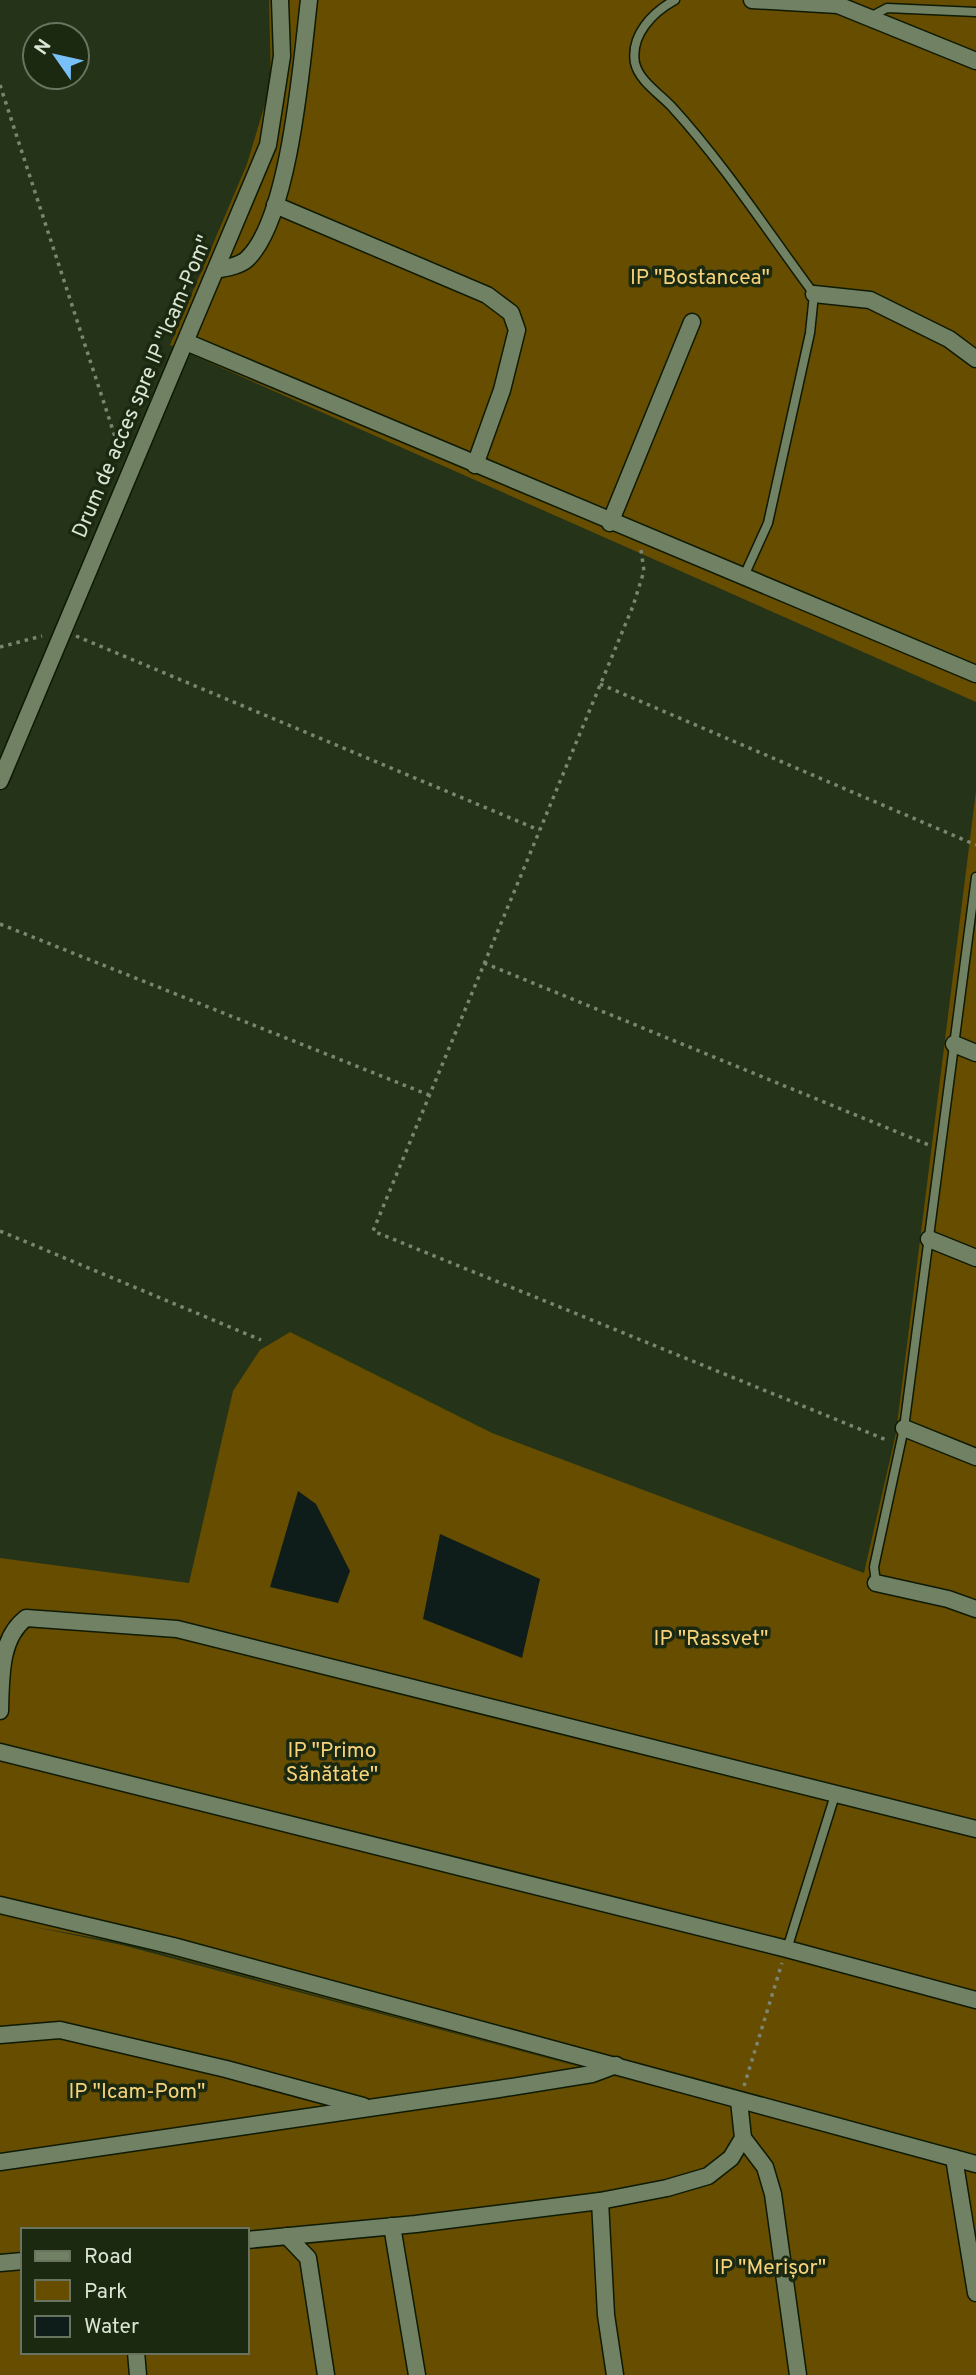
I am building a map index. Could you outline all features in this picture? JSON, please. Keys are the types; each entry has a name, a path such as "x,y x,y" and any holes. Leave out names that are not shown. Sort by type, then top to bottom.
{"street":[{"name":"Drum de acces spre IP \"Icam-Pom\"","path":"0,781 268,145 282,56 280,0"},
{"path":"216,270 244,262 257,247 275,205 289,155 309,0"},
{"path":"752,0 838,5 976,61"},
{"path":"275,205 487,295 511,313 517,330 502,390 475,466"},
{"path":"814,294 870,300 949,339 976,359"},
{"path":"610,523 692,322"},
{"path":"186,342 638,535 976,674"},
{"path":"954,1044 976,1053"},
{"path":"929,1240 976,1258"},
{"path":"904,1428 976,1457"},
{"path":"876,1583 948,1599 976,1609"},
{"path":"0,1711 5,1640 12,1627 26,1618 177,1629 976,1829"},
{"path":"0,1752 787,1949 976,2000"},
{"path":"0,1905 173,1946 976,2164"},
{"path":"0,2035 60,2030 226,2069 368,2107"},
{"path":"0,2162 592,2074 616,2065"},
{"path":"739,2101 743,2138 765,2167 773,2194 798,2375"},
{"path":"248,2240 600,2201 708,2176 732,2158 743,2138"},
{"path":"954,2158 976,2292"},
{"path":"600,2201 606,2315 615,2375"},
{"path":"392,2226 417,2375"},
{"path":"287,2236 308,2258 326,2375"},
{"path":"0,2263 21,2261"},
{"path":"136,2354 138,2375"}],"lane":[{"path":"675,0 659,9 640,33 635,47 635,64 643,78 673,108 725,174 814,294 810,333 768,523 743,578"},
{"path":"870,17 887,8 976,12"},
{"path":"876,1583 874,1567 904,1428 976,877"},
{"path":"787,1949 835,1795"}],"path":[{"path":"0,85 128,477"},
{"path":"638,535 644,571 600,684 373,1231 900,1445"},
{"path":"0,647 62,630 539,830"},
{"path":"600,684 976,845"},
{"path":"0,923 429,1095"},
{"path":"484,963 940,1150"},
{"path":"0,1231 261,1340"},
{"path":"739,2101 787,1949"}],"green space":[{"name":"IP \"Bostancea\"","path":"269,0 976,0 976,702 170,345 247,164 271,84"},
{"path":"976,791 976,2375 0,2375 0,1558 189,1583 233,1391 260,1350 290,1332 492,1433 864,1573 896,1433","holes":["30,1926 123,1943 674,2092 122,1945"]}],"water":[{"path":"298,1491 316,1504 350,1571 338,1603 270,1587"},
{"path":"440,1534 540,1579 522,1658 423,1619"}],"park label":[{"name":"IP \"Rassvet\"","path":"711,1639"},
{"name":"IP \"Primo Sănătate\"","path":"332,1763"},
{"name":"IP \"Icam-Pom\"","path":"137,2092"},
{"name":"IP \"Merișor\"","path":"770,2268"}]}
